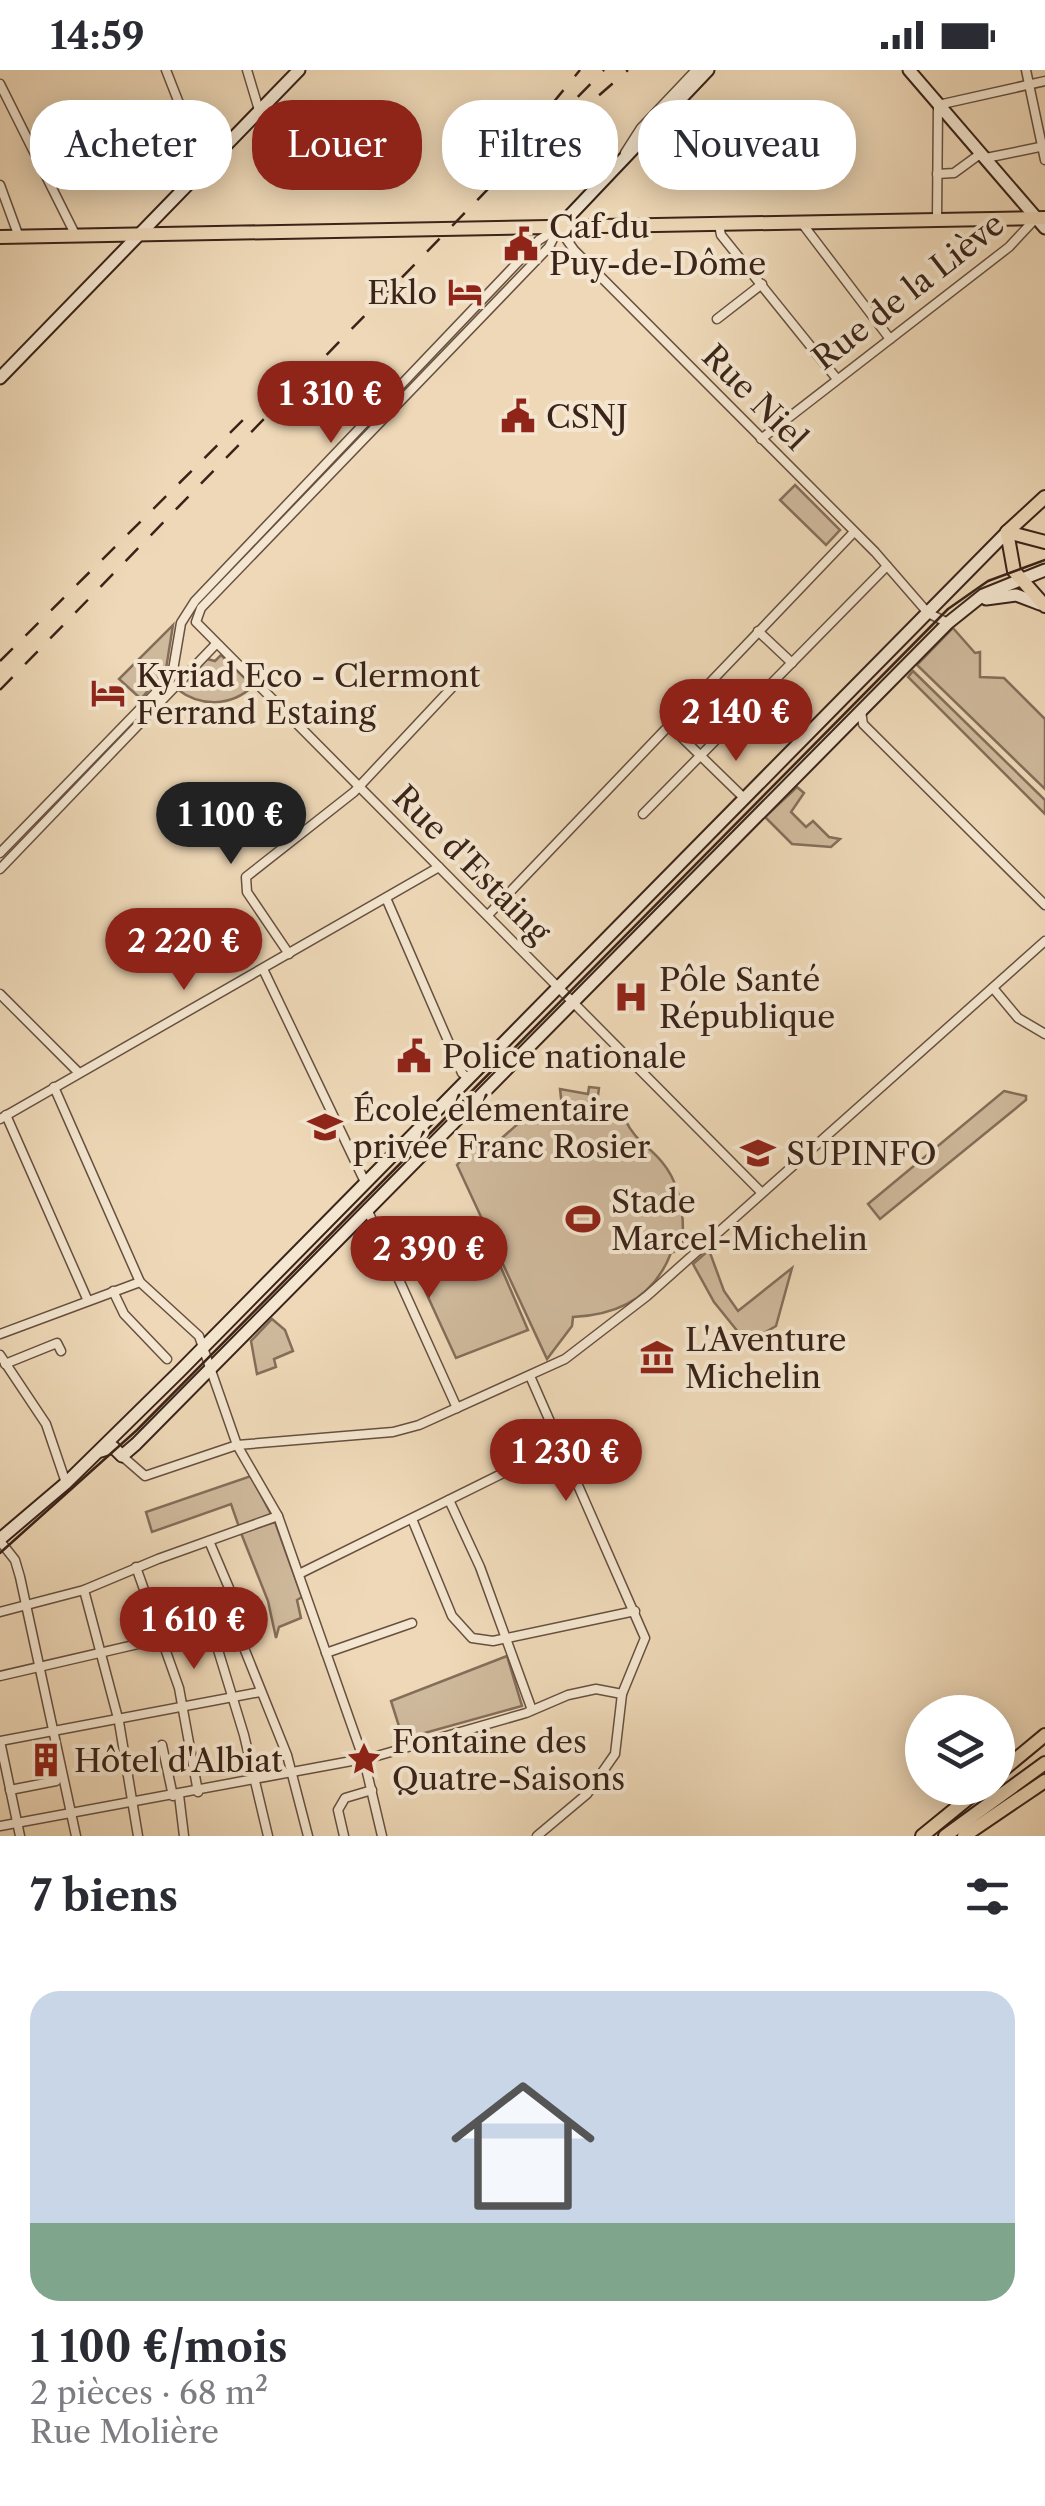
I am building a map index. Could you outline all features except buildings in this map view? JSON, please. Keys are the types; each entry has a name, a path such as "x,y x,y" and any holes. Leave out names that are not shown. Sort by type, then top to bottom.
{"main road":[{"path":"269,100 299,70"},
{"path":"559,227 624,154 708,70"},
{"path":"908,70 1042,221"},
{"path":"232,138 252,117"},
{"path":"0,378 182,190"},
{"path":"0,237 1042,221"},
{"path":"97,1453 119,1453 367,1210 745,798 1045,498"},
{"path":"1007,532 1045,542"},
{"path":"1007,532 1011,564 1020,580 1045,606"},
{"path":"0,1540 97,1453 468,1078 565,994 848,724 862,717 948,623 983,594 1045,570"},
{"path":"977,602 1021,595 1045,606"},
{"path":"1015,1760 1045,1735"},
{"path":"945,1836 1045,1763"},
{"path":"964,1836 1045,1781"},
{"path":"922,1836 960,1805"}],"street":[{"path":"166,70 178,100"},
{"path":"247,70 256,100"},
{"path":"624,154 641,128 696,70"},
{"path":"1026,70 1045,160"},
{"path":"937,220 938,105 1045,81"},
{"path":"0,84 76,236"},
{"path":"937,174 954,173 982,156 1044,146"},
{"path":"0,185 18,237"},
{"name":"Rue de la Liève","path":"761,439 1042,221"},
{"path":"800,222 890,339"},
{"path":"718,224 721,235 837,379"},
{"path":"0,870 216,644 197,624 201,608 549,246 559,227"},
{"path":"0,853 172,676 182,623 195,601 539,240 559,227"},
{"name":"Rue Niel","path":"559,227 574,250 919,598 928,613"},
{"path":"717,319 762,284"},
{"path":"488,915 854,532"},
{"path":"642,814 887,566"},
{"path":"919,598 938,601"},
{"path":"928,613 948,623"},
{"path":"758,630 792,663"},
{"name":"Rue d'Estaing","path":"216,644 761,1192"},
{"path":"289,954 244,882 358,786 458,681"},
{"path":"862,717 1045,904"},
{"path":"669,725 745,798"},
{"path":"88,1301 3,1117 439,867"},
{"path":"386,898 462,1073 468,1078"},
{"path":"120,1429 119,1453 145,1476 237,1445 392,1432 458,1408 575,1353 633,1307 1045,941"},
{"path":"264,969 366,1182"},
{"path":"993,988 1018,1018 1045,1034"},
{"path":"0,994 79,1072"},
{"path":"54,1087 140,1282 172,1308 204,1347 237,1445 278,1516 364,1759 382,1836"},
{"path":"367,1210 458,1408"},
{"path":"0,1334 140,1282"},
{"path":"112,1291 124,1314 167,1359"},
{"path":"62,1351 57,1343 2,1359 46,1424 66,1482"},
{"path":"530,1376 646,1638 622,1694 615,1754 586,1794 537,1836"},
{"path":"299,1574 560,1446"},
{"path":"450,1500 532,1710"},
{"path":"0,1612 84,1590 278,1516"},
{"path":"412,1519 456,1625 482,1641 635,1610"},
{"path":"0,1540 15,1560 27,1604 76,1836"},
{"path":"209,1541 242,1620 260,1692 293,1776 308,1836"},
{"path":"136,1568 185,1708 198,1792"},
{"path":"84,1590 120,1722 138,1836"},
{"path":"0,1676 242,1620"},
{"path":"326,1653 412,1623"},
{"path":"211,1628 268,1836"},
{"path":"0,1826 331,1768 596,1689 622,1694"},
{"path":"20,1836 4,1778 0,1741 120,1722 260,1692"},
{"path":"162,1745 184,1836"},
{"path":"10,1790 56,1781"},
{"path":"344,1836 338,1810 345,1798 372,1790"}],"shaded area":[{"path":"795,485 840,530 826,545 780,500"},
{"path":"173,625 166,669 141,699 119,679"},
{"path":"953,628 975,653 980,652 980,677 1004,678 1045,719 1045,789 917,665"},
{"path":"221,655 253,686 235,698 215,702 195,699 177,689 207,659 215,661"},
{"path":"913,671 1045,800 1045,814 908,677"},
{"path":"797,787 804,793 791,812 806,827 813,821 829,837 840,839 831,847 792,844 765,817"},
{"name":"Stade Marcel-Michelin","path":"589,1087 599,1088 596,1111 625,1119 669,1171 681,1202 682,1248 671,1253 655,1281 632,1301 605,1312 573,1317 572,1326 547,1359 457,1165 471,1149 471,1143 485,1153 521,1121 562,1107 560,1089 588,1094"},
{"path":"1004,1091 1026,1096 1026,1100 880,1219 868,1204"},
{"path":"484,1228 528,1330 456,1358 411,1260"},
{"path":"709,1250 724,1291 738,1311 792,1268 776,1326 747,1343 714,1302 693,1264"},
{"path":"272,1319 285,1330 293,1351 274,1359 276,1367 257,1374 251,1341"},
{"path":"251,1476 272,1516 239,1527 231,1504 152,1532 146,1512"},
{"path":"275,1522 302,1597 297,1600 301,1618 279,1627 276,1638 268,1601 241,1533"},
{"path":"507,1656 522,1706 403,1739 391,1701"}],"tram line":[{"path":"0,1553 137,1430 948,609 988,581 1045,560"}],"railway":[{"path":"555,100 580,70"},
{"path":"0,690 604,70"},
{"path":"594,100 628,70"},
{"path":"0,661 255,408"}],"place":[{"name":"Caf du Puy-de-Dôme","path":"521,244"},
{"name":"Eklo","path":"465,292"},
{"name":"CSNJ","path":"518,416"},
{"name":"Kyriad Eco - Clermont Ferrand Estaing","path":"108,693"},
{"name":"Pôle Santé République","path":"631,997"},
{"name":"Police nationale","path":"414,1056"},
{"name":"École élémentaire privée Franc Rosier","path":"325,1127"},
{"name":"SUPINFO","path":"758,1153"},
{"name":"Stade Marcel-Michelin","path":"583,1219"},
{"name":"L'Aventure Michelin","path":"657,1357"},
{"name":"Fontaine des Quatre-Saisons","path":"364,1759"},
{"name":"Hôtel d'Albiat","path":"46,1760"}]}
